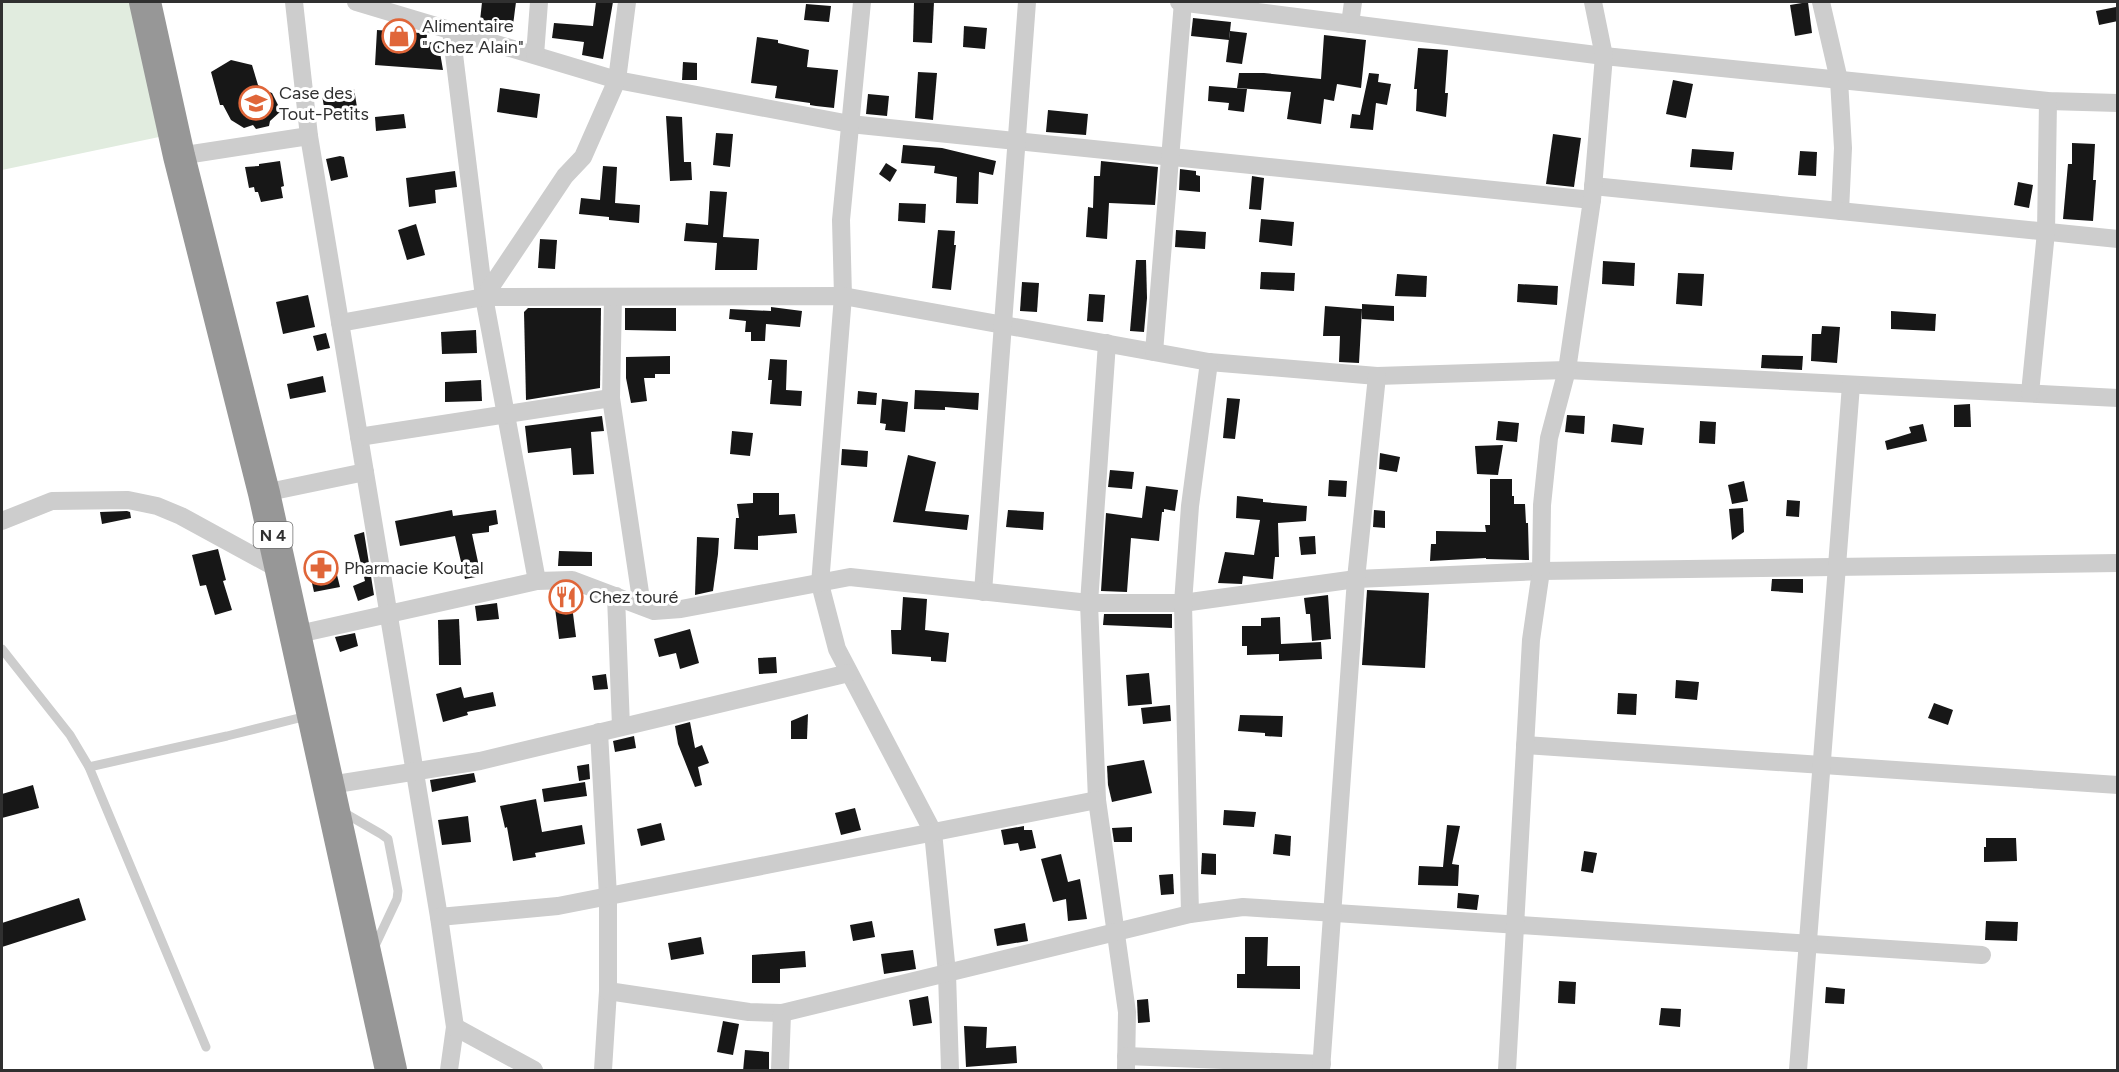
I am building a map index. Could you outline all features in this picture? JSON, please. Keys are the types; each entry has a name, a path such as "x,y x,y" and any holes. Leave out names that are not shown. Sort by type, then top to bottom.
{"highway":[{"name":"N 4","path":"145,2 179,156 264,493 391,1071"}],"street":[{"path":"294,2 309,136 455,1027 449,1071"},
{"path":"356,2 617,80 850,124 1170,157 1593,193 1840,211 2118,239"},
{"path":"535,55 539,2"},
{"path":"484,297 565,176 583,157 617,80 627,2"},
{"path":"862,2 841,220 843,296 820,584 837,649 933,832 947,973 950,1071"},
{"path":"983,592 1027,2"},
{"path":"1155,352 1182,2 1604,56 2048,101 2118,103"},
{"path":"1350,24 1353,2"},
{"path":"1506,1071 1531,640 1541,571 1542,505 1549,438 1567,370 1593,193 1604,56 1593,2"},
{"path":"1821,2 1839,80 1843,148 1840,211"},
{"path":"451,30 484,297 537,581"},
{"path":"2030,393 2046,232 2048,101"},
{"path":"179,156 309,136"},
{"path":"340,323 484,297 843,296 1209,362 1377,376 1567,370 2118,398"},
{"path":"614,297 611,398 642,606"},
{"path":"1107,343 1089,603 1097,800 1127,1012 1126,1063 1321,1068 1356,579 1377,376"},
{"path":"1191,914 1182,603 1191,506 1209,362"},
{"path":"1798,1071 1851,385"},
{"path":"359,437 611,398"},
{"path":"264,493 365,472"},
{"path":"2,521 52,501 128,500 157,506 182,516 280,570"},
{"path":"294,635 388,612 537,581 572,580 654,611 681,609 850,578 1089,603 1182,603 1356,579 1541,571 2118,563"},
{"path":"616,596 621,727"},
{"path":"332,796 414,771 480,761 849,673"},
{"path":"599,732 608,896 608,991 603,1071"},
{"path":"1525,746 2118,786"},
{"path":"438,917 558,906 1097,800"},
{"path":"608,991 749,1012 782,1012 1191,914 1243,907 1982,955"},
{"path":"780,1071 782,1012"},
{"path":"455,1027 534,1071"}],"lane":[{"path":"2,649 70,735 89,767 206,1047"},
{"path":"89,767 312,714"},
{"path":"332,796 388,839 398,891 397,898 367,963"}],"shaded area":[{"path":"2,2 130,2 159,137 2,170"}],"building":[{"path":"482,2 516,2 513,25 480,21"},
{"path":"596,2 613,2 603,59 582,55 584,42 552,38 554,23 593,26"},
{"path":"914,2 934,2 932,43 913,42"},
{"path":"1808,2 1812,33 1795,36 1790,5"},
{"path":"806,4 831,6 829,22 804,20"},
{"path":"2116,7 2118,21 2099,25 2096,11"},
{"path":"1193,18 1231,22 1229,40 1191,36"},
{"path":"964,26 987,28 985,49 963,47"},
{"path":"377,30 420,33 427,35 426,43 438,41 443,70 375,65"},
{"path":"1230,31 1247,33 1242,64 1226,62"},
{"path":"1324,35 1366,40 1361,88 1337,84 1334,101 1324,99 1321,124 1287,119 1291,92 1237,88 1239,73 1264,73 1321,79"},
{"path":"757,37 778,40 778,43 809,50 807,67 838,70 834,108 775,98 777,86 751,83"},
{"path":"1418,48 1448,50 1446,117 1416,111 1417,89 1414,89"},
{"path":"231,60 252,65 258,85 272,93 281,111 270,121 269,126 256,129 253,125 244,128 231,120 223,105 220,105 211,72"},
{"path":"683,62 697,63 697,80 682,80"},
{"path":"918,72 937,73 933,120 915,118"},
{"path":"1369,73 1379,74 1378,82 1391,84 1387,105 1376,103 1373,130 1350,128 1352,114 1360,115"},
{"path":"1673,80 1693,84 1686,118 1666,114"},
{"path":"1209,86 1247,89 1244,112 1228,110 1229,103 1208,101"},
{"path":"500,88 540,94 537,118 497,112"},
{"path":"354,89 357,107 325,113 322,95"},
{"path":"868,94 889,96 887,116 866,114"},
{"path":"1048,110 1088,114 1086,135 1046,132"},
{"path":"404,114 406,128 376,131 375,117"},
{"path":"666,116 682,117 684,162 691,162 692,180 670,181"},
{"path":"716,133 733,134 730,167 713,165"},
{"path":"1553,134 1581,138 1574,187 1546,184"},
{"path":"2072,143 2095,144 2093,180 2096,180 2093,221 2063,219 2068,164 2072,164"},
{"path":"903,145 942,148 996,161 993,175 979,172 978,204 956,203 957,177 934,173 935,166 901,163"},
{"path":"1692,149 1734,152 1732,170 1690,167"},
{"path":"1800,151 1817,152 1816,176 1798,175"},
{"path":"344,157 348,177 331,181 326,159"},
{"path":"280,161 284,186 281,187 283,198 261,202 254,187 249,188 245,167"},
{"path":"1101,161 1158,167 1155,205 1109,203 1107,239 1086,237 1088,207 1093,208 1094,176 1100,176"},
{"path":"886,163 897,170 890,182 879,174"},
{"path":"603,166 617,167 615,203 640,205 639,223 579,214 581,198 600,200"},
{"path":"1180,169 1196,171 1196,175 1200,176 1200,192 1179,190"},
{"path":"455,171 457,187 435,190 436,203 409,207 406,178"},
{"path":"1252,176 1264,178 1261,210 1249,209"},
{"path":"2018,182 2033,185 2029,208 2014,205"},
{"path":"710,191 727,192 723,237 759,239 757,270 715,270 717,243 684,241 686,223 708,225"},
{"path":"899,203 926,204 925,223 898,221"},
{"path":"1261,219 1294,222 1292,246 1259,242"},
{"path":"416,224 425,255 407,260 398,230"},
{"path":"938,230 955,231 954,245 956,245 951,290 932,288"},
{"path":"1176,230 1206,232 1205,249 1175,247"},
{"path":"540,239 557,240 555,269 538,268"},
{"path":"1136,260 1146,260 1147,298 1144,332 1130,331"},
{"path":"1603,261 1635,263 1634,286 1602,284"},
{"path":"1261,272 1295,273 1294,291 1260,289"},
{"path":"1678,273 1704,274 1702,306 1676,304"},
{"path":"1397,274 1427,276 1426,297 1395,296"},
{"path":"1022,282 1039,283 1037,312 1020,311"},
{"path":"1518,284 1558,286 1557,305 1517,302"},
{"path":"1089,294 1105,295 1103,322 1087,321"},
{"path":"308,295 315,327 283,334 276,302"},
{"path":"1362,304 1394,306 1394,321 1362,319"},
{"path":"1325,306 1362,309 1359,363 1339,362 1340,336 1323,336"},
{"path":"771,307 802,311 800,327 766,324 765,341 751,341 751,332 745,332 746,321 729,319 730,309 771,311"},
{"path":"528,308 601,308 600,388 526,400 524,312"},
{"path":"625,308 676,308 676,331 625,330"},
{"path":"1891,311 1936,314 1935,331 1891,329"},
{"path":"1822,326 1840,327 1837,363 1811,361 1812,334 1821,334"},
{"path":"476,330 477,353 442,354 441,332"},
{"path":"326,333 330,348 317,351 313,336"},
{"path":"1762,355 1803,356 1802,370 1761,368"},
{"path":"670,356 670,374 655,374 655,378 644,378 647,401 631,403 626,378 626,357"},
{"path":"770,359 787,360 786,390 802,391 801,406 770,404 772,380 768,380"},
{"path":"323,376 326,392 290,399 287,384"},
{"path":"481,380 482,401 445,402 445,382"},
{"path":"915,390 979,393 978,410 945,407 945,410 914,409"},
{"path":"858,391 877,393 876,405 857,404"},
{"path":"1227,398 1240,399 1235,439 1223,438"},
{"path":"882,399 908,402 905,432 885,430 886,424 880,423"},
{"path":"1970,404 1971,427 1954,427 1954,405"},
{"path":"1567,415 1585,416 1584,434 1565,432"},
{"path":"602,416 604,431 591,432 594,474 573,475 571,448 528,453 525,426"},
{"path":"1498,421 1519,423 1517,442 1496,440"},
{"path":"1700,421 1716,422 1715,444 1699,443"},
{"path":"1613,424 1644,428 1642,445 1611,442"},
{"path":"1923,424 1927,441 1887,450 1885,441 1911,433 1909,427"},
{"path":"732,431 753,433 750,456 730,454"},
{"path":"1503,445 1498,475 1477,474 1475,446"},
{"path":"842,449 868,451 867,467 841,465"},
{"path":"1380,453 1400,457 1397,472 1379,469"},
{"path":"908,455 936,462 925,511 969,515 967,530 893,522"},
{"path":"1110,470 1134,472 1132,489 1108,487"},
{"path":"1490,479 1512,479 1514,504 1525,504 1529,560 1486,558 1430,561 1431,544 1436,544 1436,531 1486,532 1485,525 1490,525"},
{"path":"1329,480 1347,481 1346,497 1328,496"},
{"path":"1744,481 1748,501 1732,504 1728,485"},
{"path":"1146,486 1178,490 1175,511 1164,509 1162,512 1159,541 1131,538 1127,592 1101,591 1106,513 1142,518"},
{"path":"753,493 779,493 779,515 795,514 797,533 758,536 758,550 734,549 736,518 739,518 737,504 753,503"},
{"path":"1237,496 1263,499 1263,502 1307,506 1306,521 1278,523 1279,557 1275,557 1273,579 1243,576 1242,584 1218,583 1225,552 1254,555 1260,520 1236,518"},
{"path":"1787,500 1800,501 1799,517 1786,516"},
{"path":"1743,508 1744,532 1732,540 1729,509"},
{"path":"452,510 453,516 496,510 498,524 489,526 489,532 472,534 481,576 465,579 455,536 400,546 395,521"},
{"path":"1008,510 1044,512 1043,530 1006,527"},
{"path":"1374,510 1385,511 1385,528 1373,527"},
{"path":"100,512 130,512 131,518 102,524"},
{"path":"364,532 374,595 358,601 353,586 365,581 354,535"},
{"path":"1315,536 1316,554 1301,555 1299,537"},
{"path":"697,537 719,538 713,591 695,595"},
{"path":"218,549 226,580 223,581 232,610 215,615 206,585 200,586 192,555"},
{"path":"559,551 592,552 592,566 558,566"},
{"path":"332,555 340,587 314,592 307,561"},
{"path":"1772,579 1803,579 1803,593 1771,591"},
{"path":"1367,590 1429,593 1425,668 1362,665"},
{"path":"1328,595 1331,639 1312,641 1310,614 1306,614 1304,598"},
{"path":"903,597 927,599 925,630 949,633 946,662 931,661 931,657 892,654 891,630 901,630"},
{"path":"497,603 499,619 477,621 475,606"},
{"path":"572,606 576,637 559,639 555,608"},
{"path":"1104,614 1172,614 1172,628 1103,625"},
{"path":"1280,617 1281,644 1321,642 1322,659 1279,661 1279,654 1247,655 1247,646 1242,646 1242,626 1261,626 1261,618"},
{"path":"459,619 461,665 439,665 438,620"},
{"path":"690,629 699,663 680,669 676,653 659,657 654,639"},
{"path":"355,633 358,646 340,652 335,637"},
{"path":"776,657 777,673 759,674 758,658"},
{"path":"1149,673 1152,704 1128,706 1126,675"},
{"path":"606,674 608,689 594,690 592,676"},
{"path":"1676,680 1699,682 1697,700 1675,698"},
{"path":"461,687 464,698 493,692 496,706 467,712 468,715 443,722 436,694"},
{"path":"1618,693 1637,694 1636,715 1617,714"},
{"path":"1934,703 1953,710 1948,725 1928,718"},
{"path":"1170,705 1171,721 1143,724 1141,708"},
{"path":"808,714 807,739 791,739 791,721"},
{"path":"1240,715 1283,716 1282,737 1238,731"},
{"path":"690,722 695,748 702,745 709,763 698,767 702,785 695,787 678,744 675,726"},
{"path":"634,736 636,748 615,752 613,741"},
{"path":"1144,760 1152,793 1112,802 1107,766"},
{"path":"589,764 590,779 579,781 577,766"},
{"path":"474,773 476,782 432,792 430,780"},
{"path":"585,782 587,796 544,802 542,789"},
{"path":"33,785 39,808 2,818 2,794"},
{"path":"536,799 542,832 582,825 585,844 535,853 536,857 513,861 507,827 505,828 500,806"},
{"path":"855,808 861,830 841,835 835,813"},
{"path":"1224,810 1256,812 1254,827 1223,825"},
{"path":"468,816 471,842 442,845 438,820"},
{"path":"661,823 665,840 641,846 637,829"},
{"path":"1447,825 1460,826 1452,864 1459,865 1458,886 1418,885 1419,866 1443,867"},
{"path":"1024,826 1024,830 1032,830 1036,848 1020,851 1018,843 1004,845 1001,830"},
{"path":"1132,827 1132,842 1114,842 1112,828"},
{"path":"1275,834 1291,836 1290,856 1273,854"},
{"path":"1986,838 2016,838 2017,861 1984,862"},
{"path":"1584,851 1597,853 1593,873 1581,871"},
{"path":"1202,853 1216,854 1216,875 1201,874"},
{"path":"1061,854 1068,882 1080,879 1087,919 1068,921 1066,899 1053,902 1041,859"},
{"path":"1173,874 1174,894 1161,895 1159,875"},
{"path":"1458,893 1479,895 1477,910 1457,908"},
{"path":"79,898 86,920 2,947 2,923"},
{"path":"872,921 875,937 853,941 850,925"},
{"path":"1986,921 2018,922 2017,941 1985,940"},
{"path":"1025,923 1028,941 997,946 994,929"},
{"path":"701,937 704,954 671,960 668,943"},
{"path":"1245,937 1268,937 1267,966 1300,966 1300,989 1237,988 1237,974 1245,974"},
{"path":"913,950 916,969 884,974 881,954"},
{"path":"805,951 806,967 780,969 780,983 752,983 752,955"},
{"path":"1559,981 1576,982 1575,1004 1558,1003"},
{"path":"1826,987 1845,989 1844,1004 1825,1003"},
{"path":"928,996 932,1023 913,1026 909,1000"},
{"path":"1148,999 1150,1022 1138,1023 1137,1000"},
{"path":"1661,1008 1681,1009 1680,1027 1659,1025"},
{"path":"723,1021 739,1024 733,1055 717,1052"},
{"path":"964,1026 987,1027 986,1048 1016,1046 1017,1063 966,1067"},
{"path":"745,1050 769,1052 769,1071 743,1071"}],"place":[{"name":"Alimentaire \" Chez Alain\"","path":"399,36"},
{"name":"Case des Tout-Petits","path":"256,103"},
{"name":"Pharmacie Koutal","path":"321,568"},
{"name":"Chez touré","path":"566,597"}]}
